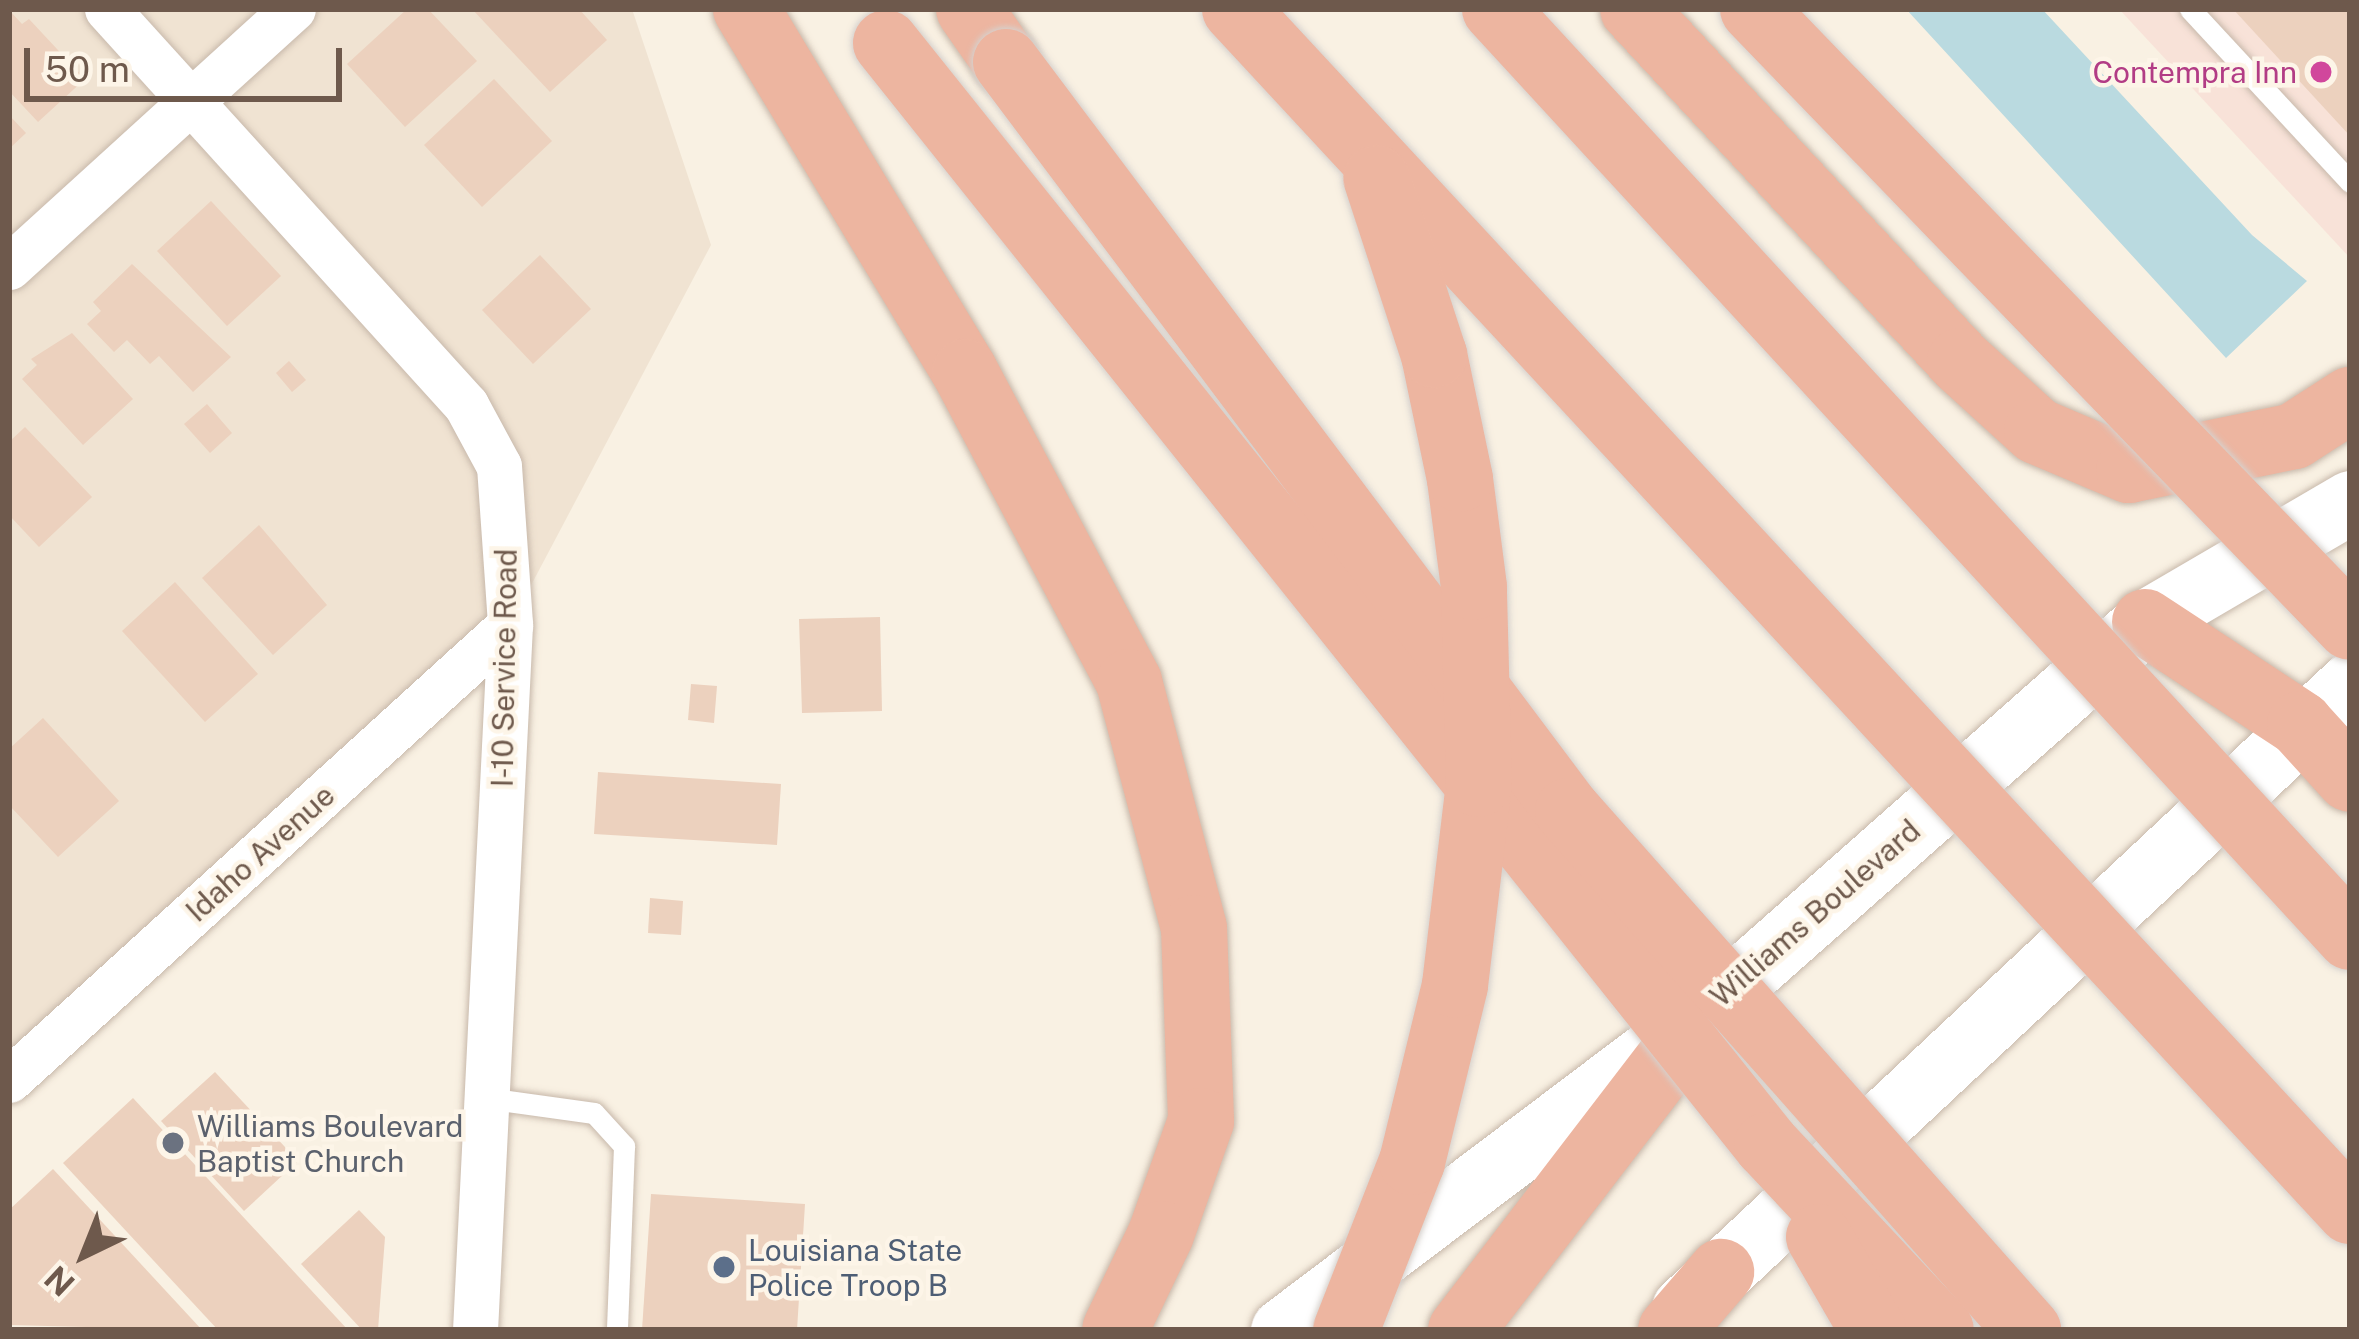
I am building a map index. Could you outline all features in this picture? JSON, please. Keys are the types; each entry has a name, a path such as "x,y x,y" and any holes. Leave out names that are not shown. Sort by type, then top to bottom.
{"highway":[{"path":"746,9 965,371 1129,682 1194,928 1201,1120 1161,1234 1114,1330"},
{"path":"969,9 1568,811 2028,1330"},
{"path":"1235,9 2350,1211"},
{"path":"1295,9 1386,201 1414,289 1456,458 1474,587 1479,784 1455,985 1412,1162 1346,1330"},
{"path":"1495,9 2350,937"},
{"path":"1633,9 1960,361 2037,430 2129,470 2294,436 2350,400"},
{"path":"1754,9 2350,627"},
{"path":"874,26 1767,1145 1941,1330"},
{"path":"2145,622 2325,704 2350,779"},
{"path":"1460,1330 1708,1008"},
{"path":"1767,1145 1873,1330"},
{"path":"1670,1330 1721,1272"}],"main road":[{"name":"Williams Boulevard","path":"1282,1330 1708,1008 2145,622 2350,502"},
{"path":"1660,1330 2325,704"}],"street":[{"name":"I-10 Service Road","path":"107,9 466,405 499,466 510,625 475,1330"},
{"path":"9,267 293,9"},
{"name":"Idaho Avenue","path":"9,1080 510,625"}],"lane":[{"path":"2190,9 2350,182"},
{"path":"486,1098 594,1113 624,1146 617,1330"}],"shaded area":[{"path":"9,9 632,9 711,245 510,625 9,1106"},
{"path":"2119,9 2350,9 2350,258"}],"water":[{"path":"1906,9 2042,9 2252,235 2307,281 2226,358"}],"building":[{"path":"407,9 428,9 477,61 405,127 347,64"},
{"path":"472,9 579,9 607,40 550,92"},
{"name":"Contempra Inn","path":"2233,9 2350,9 2350,136"},
{"path":"9,10 22,24 29,19 85,79 38,122 9,91"},
{"path":"494,79 552,141 482,207 424,145"},
{"path":"9,115 26,133 9,149"},
{"path":"211,201 281,276 227,326 157,251"},
{"path":"540,255 591,309 533,364 482,310"},
{"path":"132,264 231,357 193,392 159,356 150,364 127,340 114,352 87,324 101,311 93,302"},
{"path":"72,333 133,399 83,445 22,379 37,365 31,359"},
{"path":"289,361 306,380 292,392 276,373"},
{"path":"207,404 232,433 210,453 184,424"},
{"path":"25,427 92,497 39,547 9,515 9,442"},
{"path":"259,525 327,605 273,655 202,578"},
{"path":"175,582 258,674 205,722 122,631"},
{"path":"880,617 882,711 802,713 799,619"},
{"path":"691,684 717,686 714,723 688,720"},
{"path":"43,718 119,801 58,857 9,805 9,749"},
{"path":"598,772 781,784 777,845 594,834"},
{"path":"650,898 683,901 681,935 648,933"},
{"path":"215,1072 298,1161 244,1211 161,1121"},
{"path":"133,1098 348,1330 218,1330 63,1163"},
{"path":"53,1169 202,1330 9,1325 9,1210"},
{"name":"Louisiana State Police Troop B","path":"651,1194 805,1204 797,1330 642,1330"},
{"path":"359,1210 385,1237 378,1330 362,1330 301,1264"}],"place":[{"name":"Contempra Inn","path":"2321,72"},
{"name":"Williams Boulevard Baptist Church","path":"173,1143"},
{"name":"Louisiana State Police Troop B","path":"724,1267"}]}
